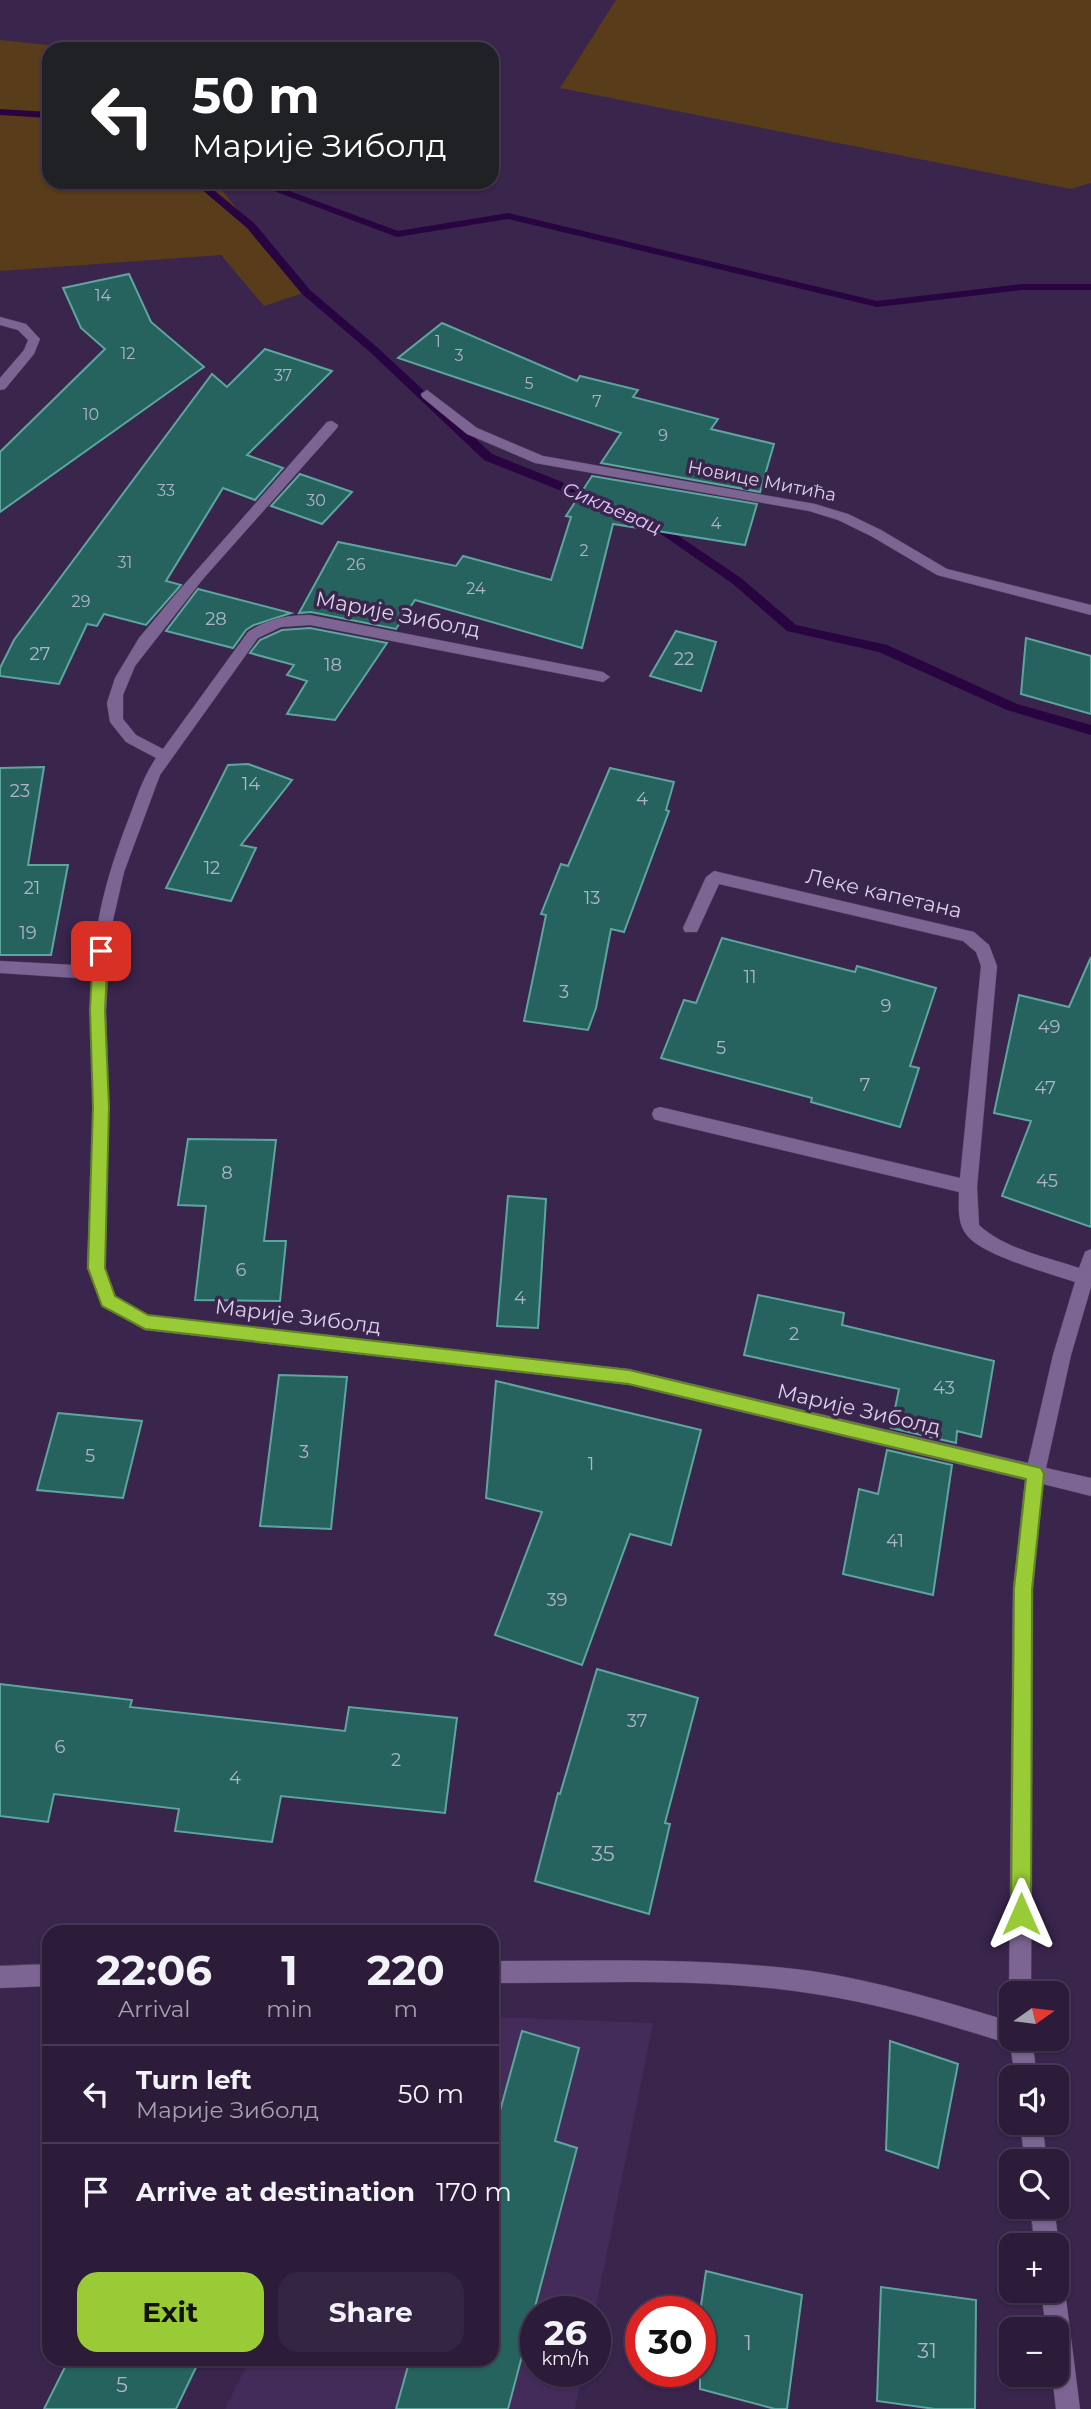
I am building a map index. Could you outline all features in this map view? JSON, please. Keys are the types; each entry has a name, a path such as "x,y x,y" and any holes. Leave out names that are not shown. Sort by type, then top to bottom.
{"street":[{"path":"0,321 22,327 34,339 30,351 0,386"},
{"name":"Новице Митића","path":"427,394 472,430 540,460 810,508 843,517 876,533 942,572 1091,610"},
{"path":"164,755 126,736 116,721 114,707 122,680 134,657 195,580 332,425"},
{"name":"Марије Зиболд","path":"603,677 323,622 292,619 269,624 253,635 164,755 143,798 116,872 103,929 98,973 101,1107 96,1268 108,1301 145,1322 629,1377 1091,1488"},
{"name":"Леке капетана","path":"691,928 714,877 968,936 983,949 989,966 968,1187 968,1219 972,1231 987,1242 1085,1278"},
{"path":"0,967 98,973"},
{"path":"660,1114 968,1187"},
{"path":"1020,1981 1023,1589 1035,1474 1062,1355 1091,1257"},
{"path":"499,1972 656,1973 786,1980 855,1990 915,2003 999,2029"},
{"path":"0,1977 42,1975"},
{"path":"1055,2303 1069,2409"}],"shaded area":[{"path":"616,0 1091,0 1091,183 1071,189 560,88"},
{"path":"0,40 42,44 42,189 221,189 306,292 264,306 221,255 0,271"},
{"path":"499,2017 653,2023 598,2296 520,2296 520,2387 580,2387 575,2409 225,2409 246,2366 499,2366"}],"building":[{"path":"129,274 151,322 204,367 0,512 0,452 105,349 81,328 63,288"},
{"path":"442,323 577,381 580,376 638,390 633,397 718,419 711,429 774,444 760,492 601,463 621,433 398,358"},
{"path":"265,349 332,371 247,455 283,468 255,500 223,488 166,581 181,585 146,625 104,614 97,626 87,624 59,684 0,676 0,668 14,640 212,374 227,387"},
{"path":"300,474 352,492 322,524 271,506"},
{"path":"592,476 757,504 745,545 613,524 582,648 415,600 396,629 311,612 299,613 338,542 456,566 463,556 551,580 571,517 566,516"},
{"path":"198,589 291,613 254,625 246,630 233,648 166,631"},
{"path":"310,628 387,643 335,720 287,714 307,681 287,675 294,665 250,653 260,640 282,630"},
{"path":"676,631 716,642 701,691 650,676"},
{"path":"1026,638 1091,656 1091,714 1021,694"},
{"path":"248,764 292,780 241,845 256,848 231,901 166,888 228,765"},
{"path":"44,767 28,865 68,865 51,955 0,955 0,768"},
{"path":"610,768 674,782 666,810 669,811 624,932 611,929 596,1008 588,1030 524,1021 546,915 541,914 561,864 568,866"},
{"path":"722,938 855,972 857,966 936,988 910,1066 919,1068 900,1127 811,1102 812,1098 661,1058 684,1000 696,1003"},
{"path":"1091,957 1091,1227 1002,1196 1031,1121 994,1113 1019,995 1069,1007"},
{"path":"188,1139 276,1140 264,1241 286,1241 280,1301 195,1300 206,1206 178,1205"},
{"path":"508,1196 546,1199 538,1328 497,1326"},
{"path":"758,1295 844,1313 842,1325 994,1361 981,1437 957,1431 956,1443 891,1428 899,1389 744,1355"},
{"path":"279,1375 347,1377 331,1529 260,1526"},
{"path":"496,1381 701,1430 671,1545 630,1534 582,1665 495,1635 542,1512 486,1498"},
{"path":"58,1413 142,1421 123,1498 37,1490"},
{"path":"887,1450 952,1465 933,1595 843,1574 859,1489 878,1494"},
{"path":"597,1669 698,1698 665,1823 670,1824 649,1914 535,1881 558,1793 560,1794"},
{"path":"0,1684 132,1700 130,1707 345,1731 349,1707 457,1718 445,1813 281,1796 272,1842 175,1831 179,1809 54,1794 48,1822 0,1816"},
{"path":"522,2031 579,2048 555,2141 577,2148 538,2296 520,2296 520,2364 508,2409 396,2409 408,2366 499,2366 499,2115"},
{"path":"890,2041 958,2064 938,2168 886,2150"},
{"path":"706,2271 802,2295 787,2409 775,2409 700,2389 716,2387 716,2296 702,2296"},
{"path":"881,2287 976,2300 975,2409 935,2409 877,2401"},
{"path":"66,2366 197,2366 176,2409 44,2409"}],"waterway":[{"name":"Сикљевац","path":"0,112 42,115"},
{"name":"Сикљевац","path":"206,189 251,226 306,292 374,350 488,457 598,501"},
{"path":"274,189 397,234 508,216 877,304 1022,287 1091,287"},
{"name":"Сикљевац","path":"652,522 737,581 792,628 882,648 1012,707 1091,730"}],"route":[{"path":"101,951 98,973 101,1107 96,1268 108,1301 145,1322 629,1377 1035,1474 1023,1589 1021,1914"}]}
